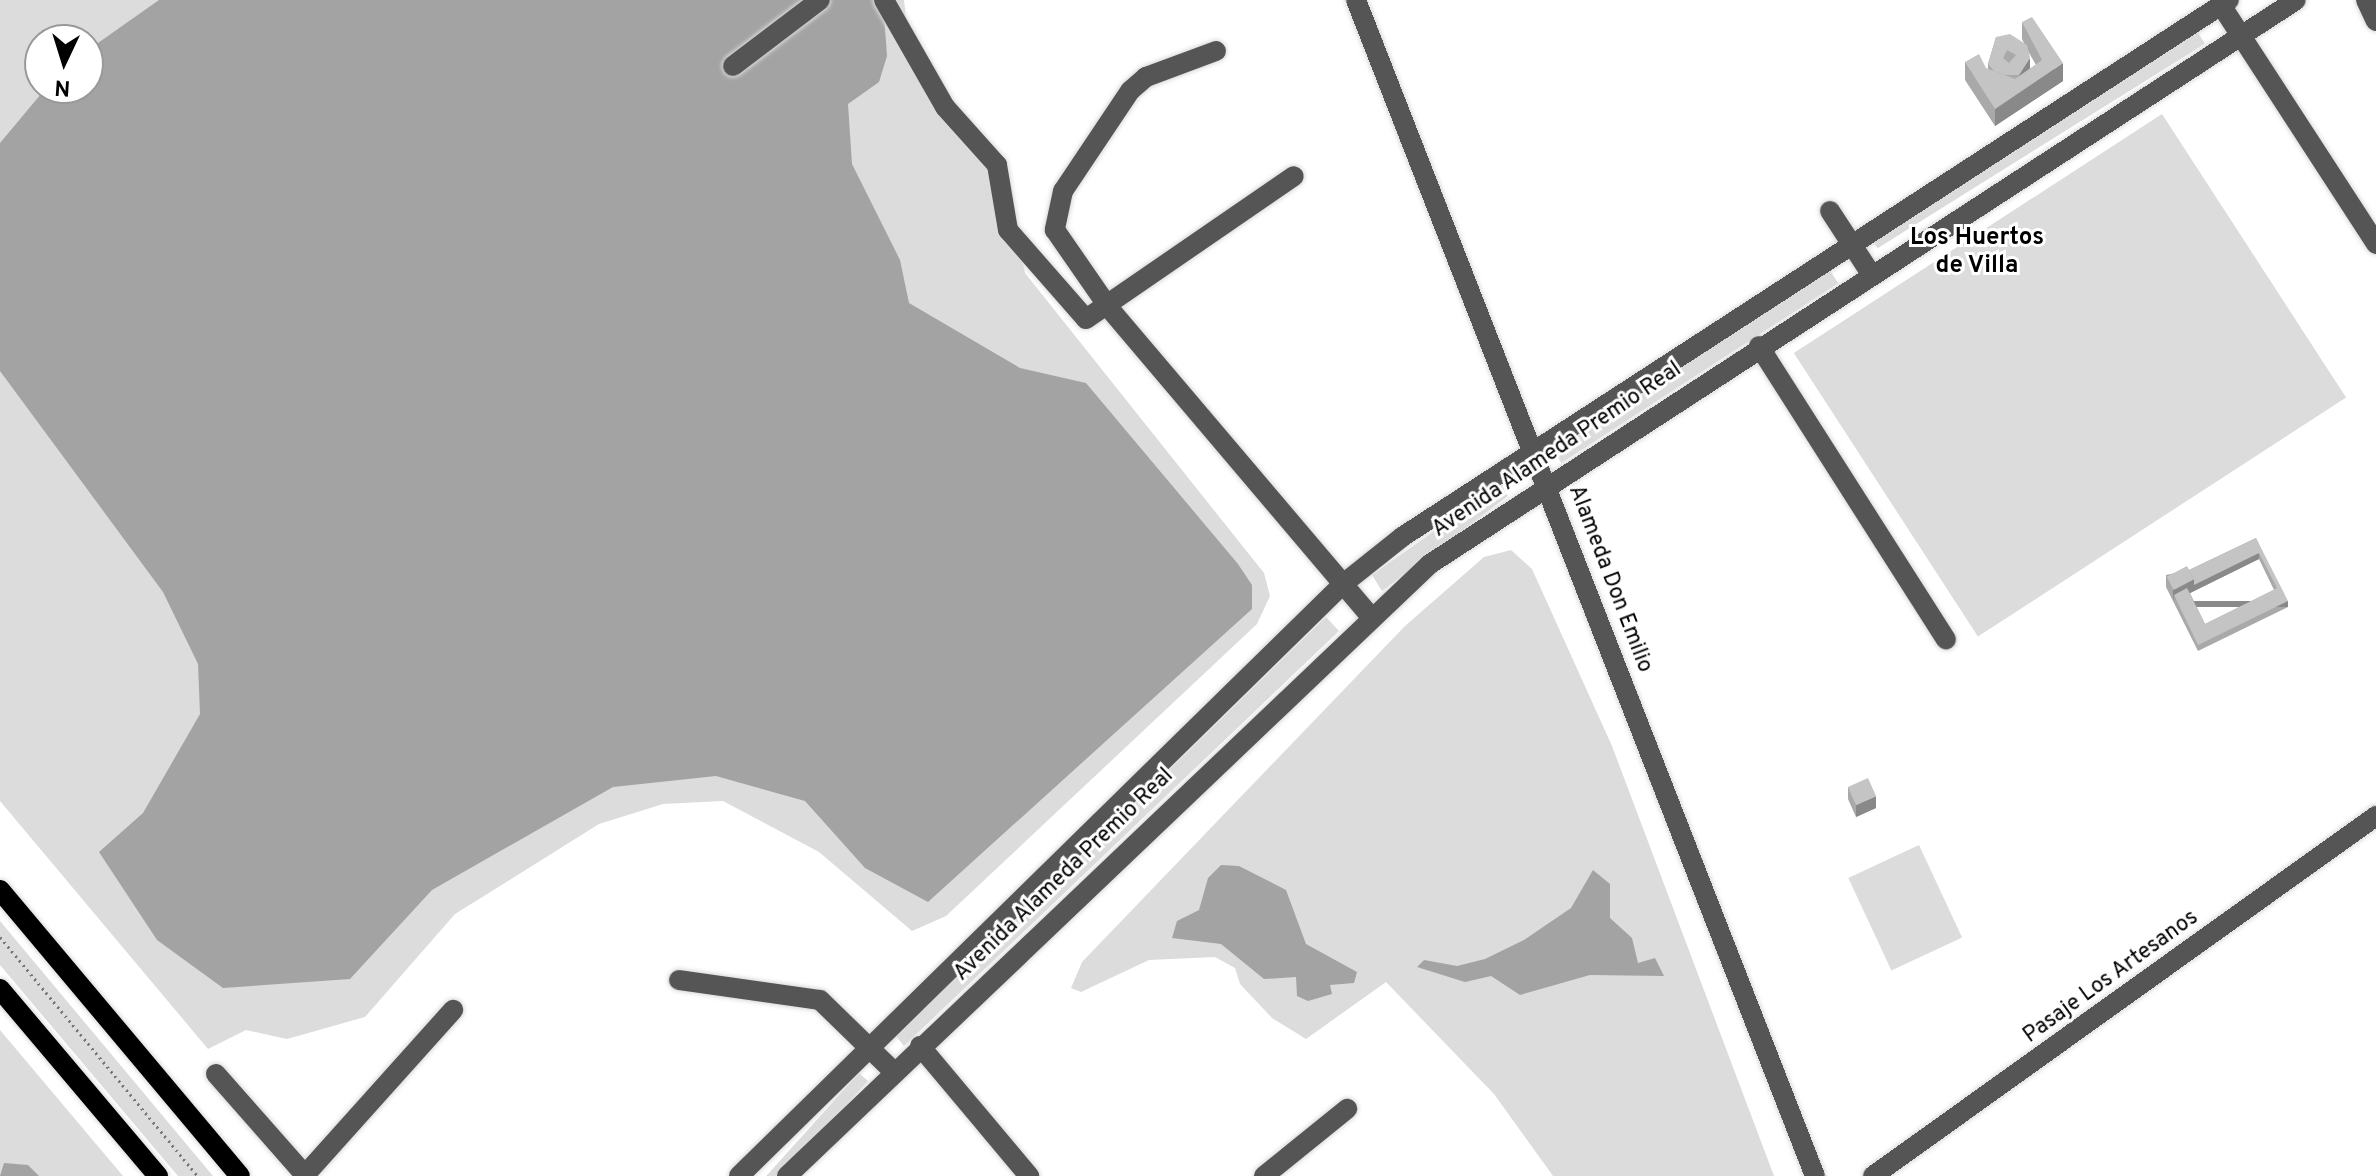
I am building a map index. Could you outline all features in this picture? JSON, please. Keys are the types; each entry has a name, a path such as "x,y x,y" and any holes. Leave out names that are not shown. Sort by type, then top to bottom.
{"main road":[{"path":"0,890 240,1176"},
{"path":"0,989 158,1176"}],"street":[{"path":"733,66 820,0"},
{"name":"Alameda Don Emilio","path":"1356,0 1547,482 1815,1176"},
{"name":"Avenida Alameda Premio Real","path":"787,1176 1370,616 1547,482 2296,0"},
{"path":"2366,0 2376,21"},
{"path":"2225,3 2241,35 2376,244"},
{"name":"Avenida Alameda Premio Real","path":"739,1176 1343,584 1402,537 2225,3"},
{"path":"889,7 945,107 997,165 1008,230 1086,319 1109,308 1294,176"},
{"path":"1216,51 1146,77 1130,91 1063,191 1055,230 1109,308 1370,616"},
{"path":"1830,211 1871,274"},
{"path":"1759,346 1946,639"},
{"name":"Pasaje Los Artesanos","path":"1873,1176 2376,816"},
{"path":"679,980 820,1000 894,1072"},
{"path":"216,1074 304,1176 453,1010"},
{"path":"920,1046 1029,1176"},
{"path":"1264,1176 1347,1109"}],"path":[{"path":"0,937 198,1176"}],"shaded area":[{"path":"0,0 904,0 907,28 957,115 1003,161 1025,273 1264,573 1270,596 1257,624 946,916 912,931 819,852 723,801 663,804 599,824 455,914 365,1017 287,1039 246,1030 208,1049 0,801"},
{"path":"159,0 883,0 887,56 879,82 848,104 852,164 900,260 909,303 1020,368 1086,383 1238,564 1252,585 1252,609 928,902 865,868 805,801 716,776 613,787 432,890 350,979 223,988 157,940 99,852 143,813 200,714 198,664 163,592 0,371 0,143 33,104 104,104 104,39"},
{"path":"2197,31 2205,44 1878,248 1870,236"},
{"path":"2162,114 2346,397 1978,637 1794,353"},
{"path":"1829,269 1838,283 1561,463 1552,449"},
{"path":"1501,484 1508,496 1382,591 1372,575"},
{"path":"1511,550 1532,569 1612,746 1774,1176 1553,1176 1494,1094 1386,982 1306,1039 1272,1018 1240,984 1235,968 1215,957 1149,960 1081,992 1071,988 1082,962 1405,626 1484,557"},
{"path":"1326,617 1339,631 904,1046 896,1036"},
{"path":"1919,845 1962,937 1891,970 1848,878"},
{"path":"1221,865 1239,866 1286,890 1306,944 1357,972 1354,983 1330,985 1332,994 1308,1001 1297,996 1296,977 1264,979 1221,944 1172,938 1177,921 1199,910 1208,878"},
{"path":"1593,870 1610,884 1610,918 1632,938 1638,963 1655,958 1664,976 1590,975 1520,995 1491,976 1465,982 1417,967 1424,960 1457,966 1485,959 1524,940 1571,908"},
{"path":"0,921 213,1176 178,1176 0,965"},
{"path":"0,1030 123,1176 0,1176"},
{"path":"859,1073 868,1081 782,1176 766,1176"},
{"path":"4,1163 28,1165 39,1176 0,1176"}],"building":[{"path":"2032,17 2063,63 1995,109 1965,62 1979,54 1986,68 2015,79 2042,60 2022,22"},
{"path":"2010,34 2027,45 2030,58 2019,75 2005,75 1994,71 1988,64 1996,37","holes":["2007,50 2016,55 2009,63 2003,58"]},
{"path":"2256,538 2288,601 2198,645 2174,595 2187,588 2205,624 2277,588 2259,553 2194,585 2189,570"},
{"path":"2187,566 2194,579 2174,590 2167,577"},
{"path":"1868,778 1876,796 1856,805 1848,787"}],"district":[{"name":"Los Huertos de Villa","path":"1977,253"}]}
